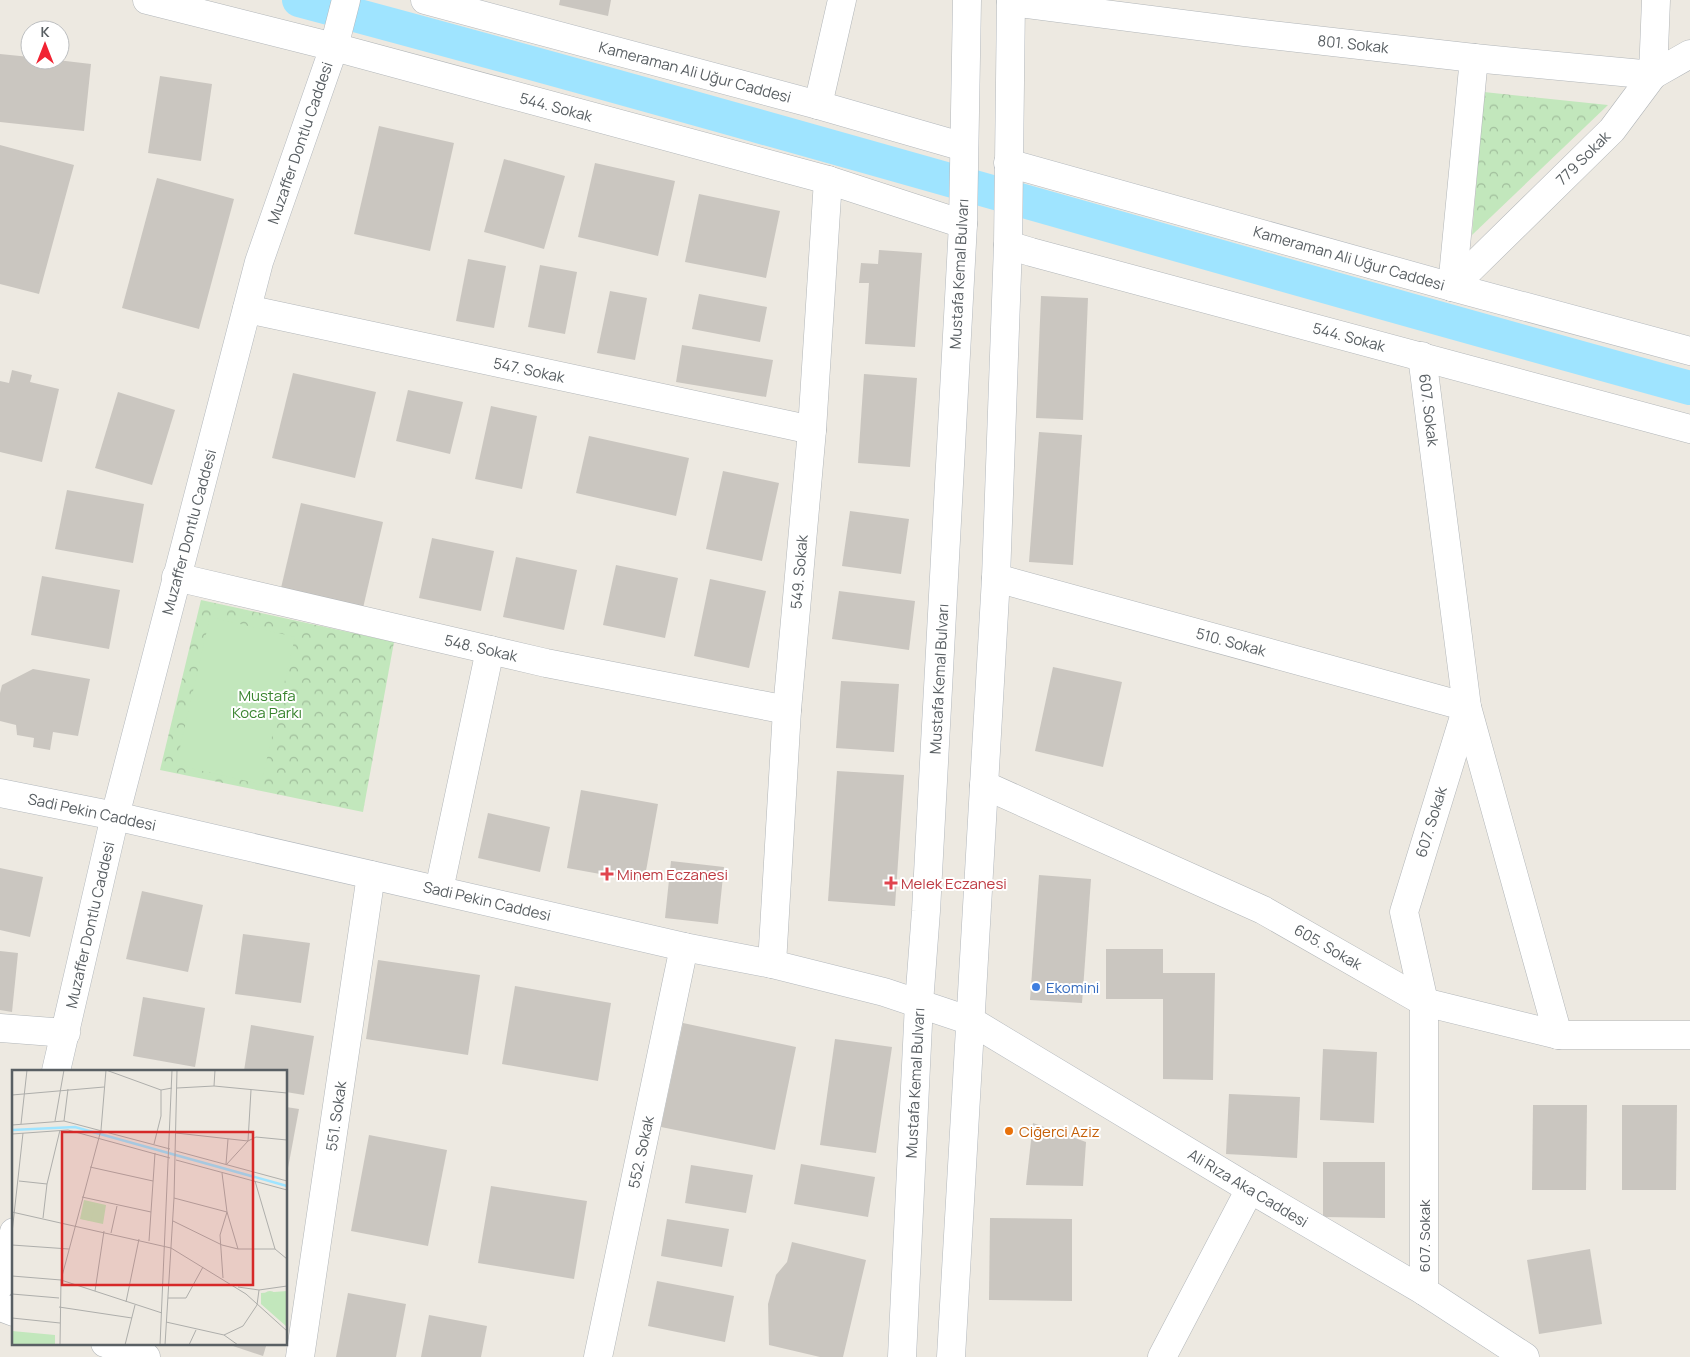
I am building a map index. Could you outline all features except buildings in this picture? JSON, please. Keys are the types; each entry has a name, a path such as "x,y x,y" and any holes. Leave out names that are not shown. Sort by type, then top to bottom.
{"street":[{"name":"544. Sokak","path":"147,0 334,47 828,180 963,224"},
{"name":"Muzaffer Dontlu Caddesi","path":"56,1070 115,816 259,262 334,47 346,0"},
{"name":"Kameraman Ali Uğur Caddesi","path":"425,0 818,105 964,147"},
{"path":"818,105 842,0"},
{"name":"Mustafa Kemal Bulvarı","path":"902,1357 919,1003 928,883 963,224 967,0"},
{"path":"1652,75 1656,0"},
{"path":"951,1357 996,578 1008,240 1011,1"},
{"name":"801. Sokak","path":"1011,1 1245,32 1474,58 1652,75"},
{"path":"1652,75 1690,54"},
{"path":"1452,287 1474,58"},
{"name":"779 Sokak","path":"1452,287 1612,130 1652,75"},
{"name":"Kameraman Ali Uğur Caddesi","path":"1008,170 1690,351"},
{"name":"549. Sokak","path":"772,964 786,710 812,430 828,180"},
{"name":"544. Sokak","path":"1008,240 1031,252 1690,429"},
{"name":"547. Sokak","path":"247,309 812,430"},
{"name":"607. Sokak","path":"1422,356 1467,707 1404,912 1424,1002 1424,1290"},
{"name":"548. Sokak","path":"176,577 546,663 786,710"},
{"name":"510. Sokak","path":"996,578 1467,707"},
{"path":"439,890 490,650"},
{"path":"1467,707 1558,1035"},
{"name":"605. Sokak","path":"984,786 1263,910 1424,1002 1558,1035 1690,1035"},
{"name":"Sadi Pekin Caddesi","path":"0,793 115,816 684,947 772,964 884,992 971,1021"},
{"name":"551. Sokak","path":"300,1357 371,875"},
{"name":"552. Sokak","path":"598,1357 684,947"},
{"name":"Ali Rıza Aka Caddesi","path":"971,1021 1250,1189 1424,1290 1524,1357"},
{"path":"0,1028 66,1033"},
{"path":"1162,1357 1250,1189"},
{"path":"0,1285 12,1240"},
{"path":"108,1344 146,1357"}],"green space":[{"path":"1484,92 1608,105 1472,235"},
{"name":"Mustafa Koca Parkı","path":"201,600 394,642 363,812 160,770"},
{"path":"210,617 295,637 261,784 176,765"}],"waterway":[{"path":"299,0 647,95 1690,388"}],"place":[{"name":"Minem Eczanesi","path":"607,874"},
{"name":"Melek Eczanesi","path":"891,883"},
{"name":"Ekomini","path":"1036,987"},
{"name":"Ciğerci Aziz","path":"1009,1131"}]}
